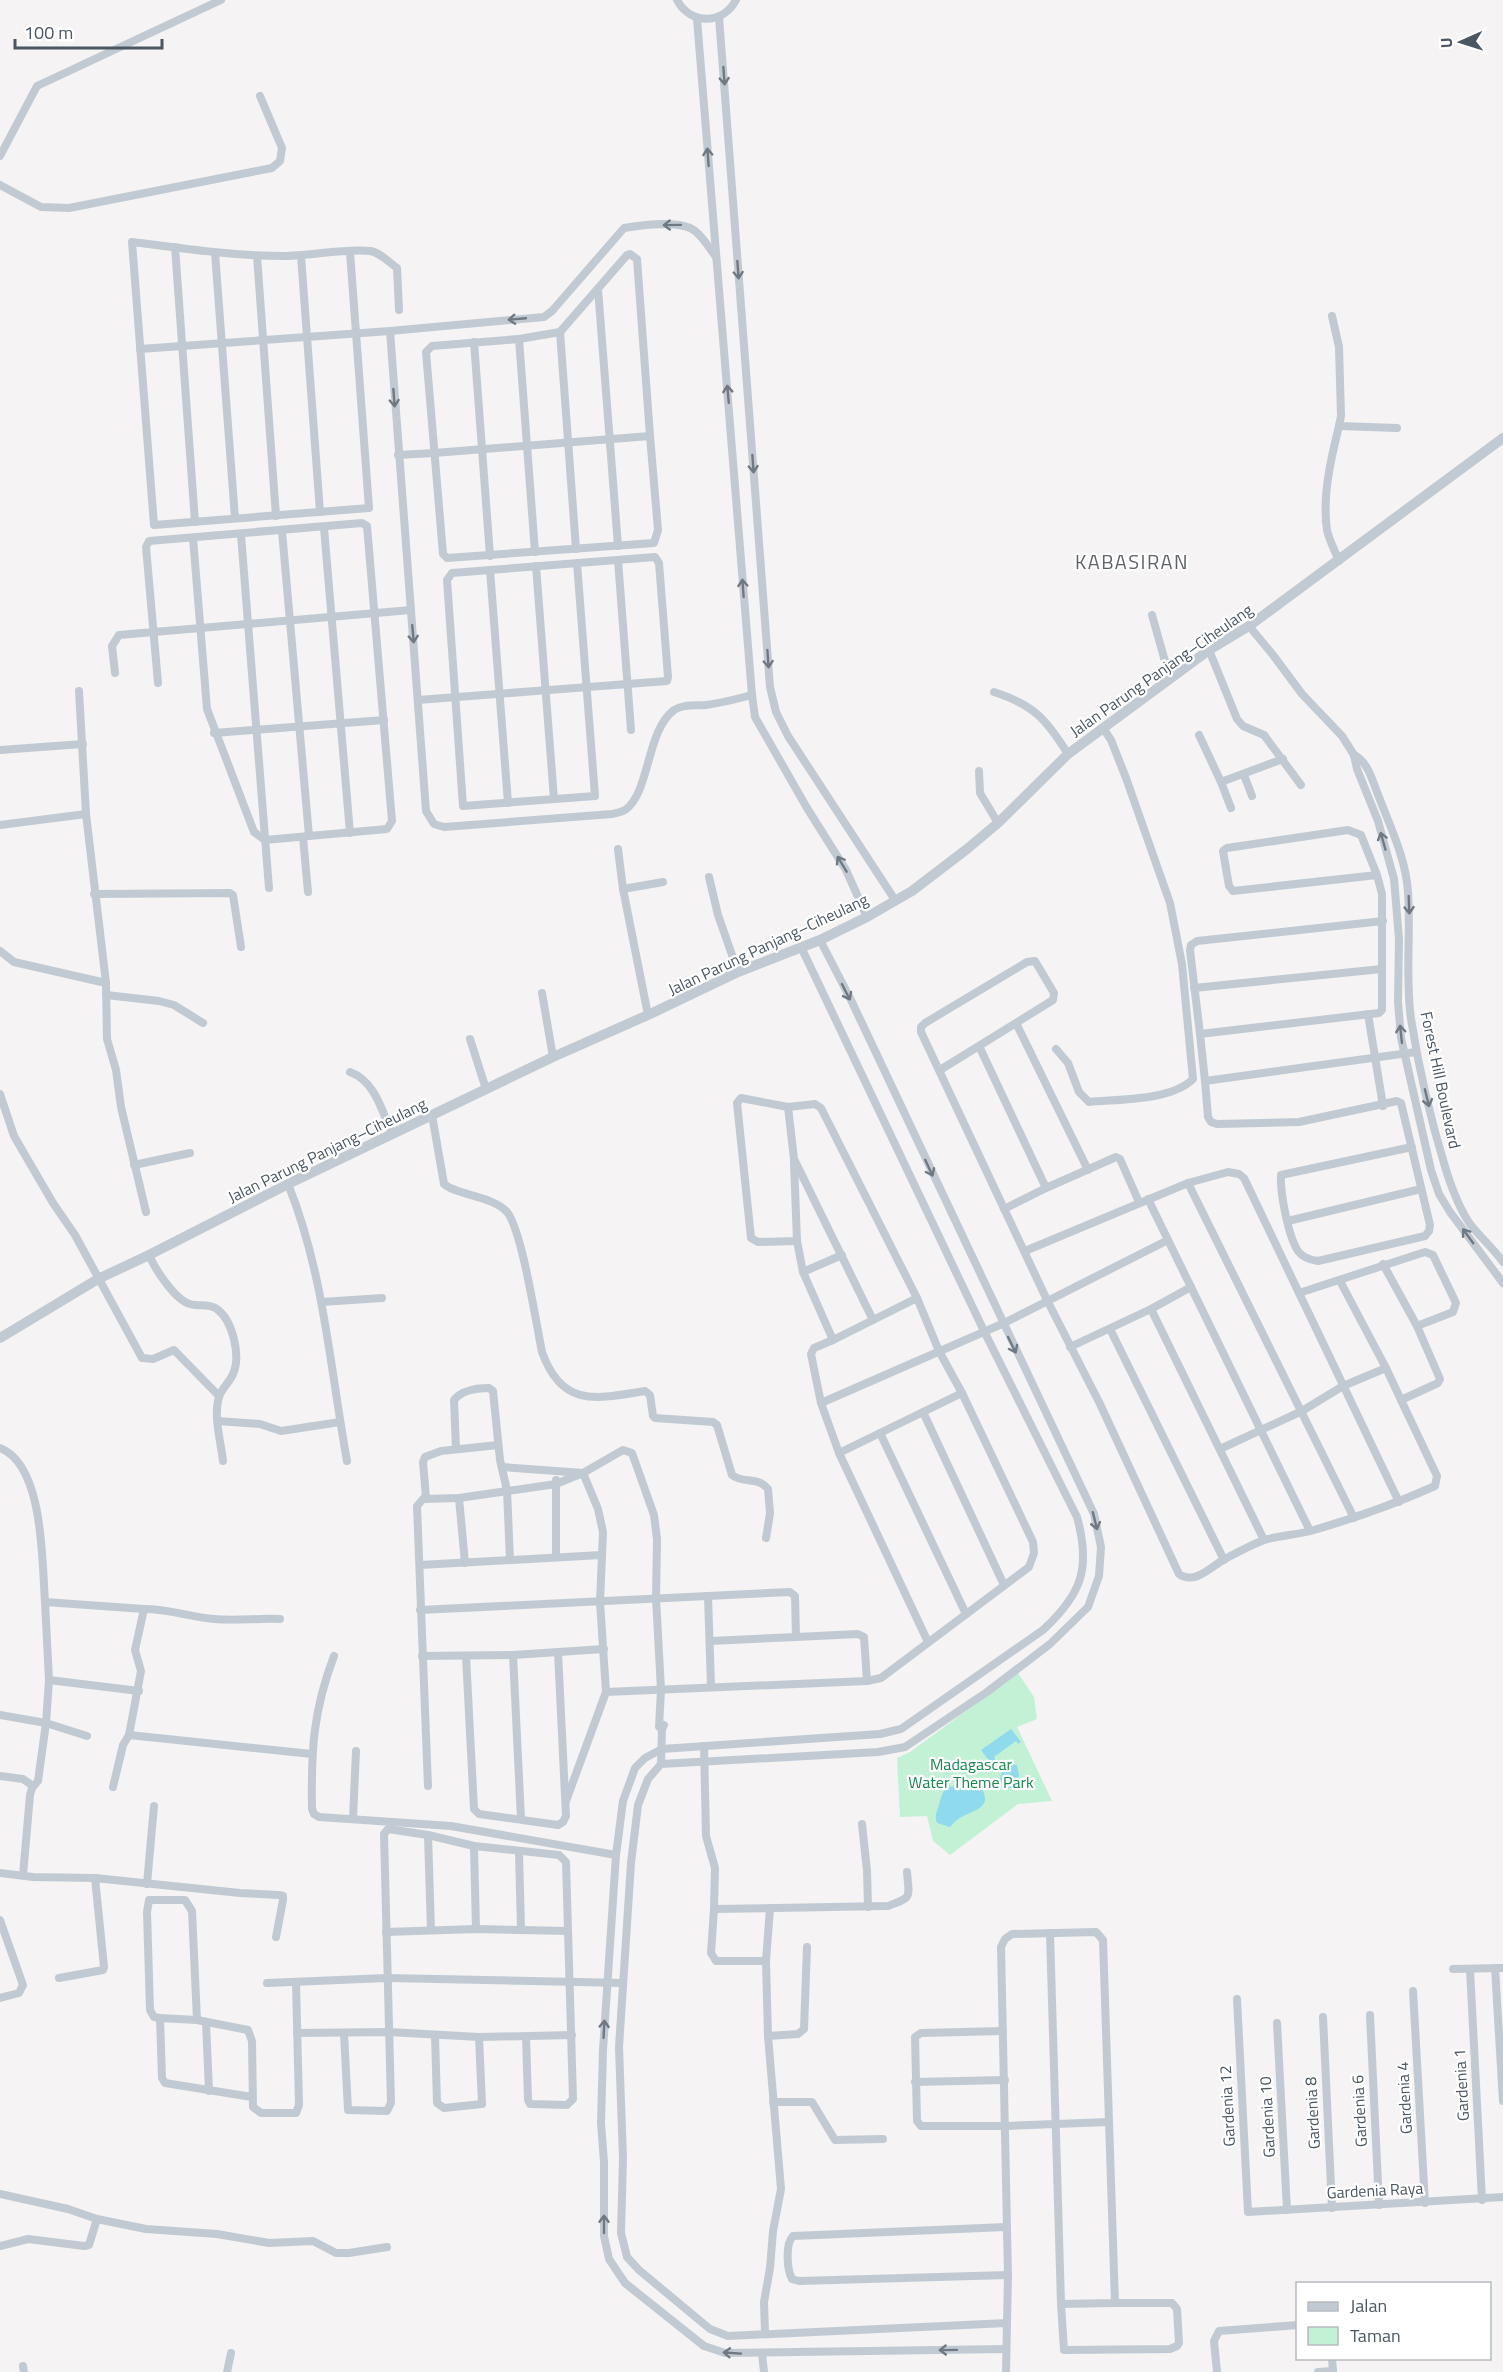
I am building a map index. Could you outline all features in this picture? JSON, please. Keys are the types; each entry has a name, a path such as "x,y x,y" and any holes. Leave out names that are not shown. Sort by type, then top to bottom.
{"street":[{"path":"0,156 37,86 221,0"},
{"path":"677,0 688,14 698,19 708,20 729,11 736,0"},
{"path":"719,17 770,687 776,712 788,736 895,900"},
{"path":"698,19 755,717 807,808 846,870 867,917"},
{"path":"0,185 41,207 69,208 272,168 280,161 282,148 260,96"},
{"path":"140,349 544,317 552,311 617,234 624,228 638,225 684,225 696,231 716,257"},
{"path":"350,252 369,508 153,525 132,242 257,256 301,256 350,252 372,251 397,268 399,310"},
{"path":"175,248 195,522"},
{"path":"215,253 235,519"},
{"path":"627,255 633,255 637,259 657,538 654,543 447,558 443,554 426,352 432,346 519,339 560,333 627,255"},
{"path":"257,256 276,516"},
{"path":"301,256 321,512"},
{"path":"598,288 618,546"},
{"path":"1332,316 1339,347 1341,416 1330,459 1326,519 1327,532 1339,561"},
{"path":"390,331 426,811 434,824 444,827 612,814 626,809 635,798 664,721 673,711 681,706 706,705 752,695"},
{"path":"560,333 576,549"},
{"path":"519,339 535,552"},
{"path":"474,342 490,556"},
{"path":"1339,426 1397,428"},
{"path":"398,455 650,436"},
{"name":"Jalan Parung Panjang–Ciheulang","path":"0,1338 98,1279 288,1184 553,1057 738,972 820,940 912,891 998,823 1068,754 1209,650 1249,626 1502,442"},
{"path":"158,683 153,632 148,543 150,541 362,523 367,526 392,821 387,829 306,837 265,840 254,832 214,733 207,709 193,538"},
{"path":"324,528 350,833"},
{"path":"282,531 300,726 308,892"},
{"path":"241,535 269,888"},
{"path":"418,700 454,697 545,691 587,687 667,681 659,563 655,557 536,566 452,573 447,580 454,697 463,806 595,796 587,687 578,563"},
{"path":"618,560 631,730"},
{"path":"536,566 554,799"},
{"path":"490,570 508,803"},
{"path":"115,673 112,646 119,635 411,610"},
{"path":"1152,615 1170,679"},
{"name":"Forest Hill Boulevard","path":"1249,626 1317,712 1342,736 1354,755 1365,764 1373,783 1405,872 1409,912 1408,998 1416,1052 1435,1129 1452,1189 1470,1224 1503,1262"},
{"path":"1209,650 1237,719 1243,726 1263,735 1301,785"},
{"path":"80,691 86,814 106,982 107,1040 146,1212"},
{"path":"994,692 1018,701 1040,715 1050,725 1068,754"},
{"path":"214,733 384,720"},
{"path":"1056,1048 1068,1063 1079,1092 1089,1102 1148,1097 1176,1090 1193,1079 1182,964 1170,903 1126,778 1111,740 1103,728"},
{"path":"1199,735 1231,808"},
{"path":"0,750 83,744"},
{"path":"1354,755 1394,879 1399,939 1398,1002 1404,1054 1431,1170 1439,1194 1503,1283"},
{"path":"1221,783 1283,759"},
{"path":"979,771 980,793 998,823"},
{"path":"1244,775 1252,796"},
{"path":"0,825 86,814"},
{"path":"1200,1034 1379,1013 1382,1010 1382,894 1377,875 1361,835 1348,830 1227,848 1223,851 1229,886 1233,891 1377,875"},
{"path":"618,849 623,889 648,1015"},
{"path":"709,877 718,915 738,972"},
{"path":"623,889 663,882"},
{"path":"94,894 233,894 241,947"},
{"path":"1383,921 1197,941 1191,945 1208,1117 1211,1122 1217,1124 1299,1122 1383,1106 1397,1101 1401,1103 1412,1147 1430,1225 1429,1231 1425,1236 1318,1261 1308,1260 1298,1251 1288,1221 1281,1175 1412,1147"},
{"path":"661,1764 878,1752 905,1747 987,1692 1068,1628 1088,1607 1099,1576 1101,1547 1094,1514 1002,1324 851,1000 820,940"},
{"path":"801,947 984,1331 1077,1517 1084,1543 1084,1571 1068,1602 1043,1630 900,1729 880,1734 662,1749 645,1758 635,1767 623,1801 616,1855 607,1982 602,2123 604,2236 609,2259 625,2283 704,2346 725,2353 1006,2349"},
{"path":"0,951 14,962 106,982"},
{"path":"940,1070 1053,1000 1055,997 1035,961 1027,962 921,1027 921,1032 1047,1300 1100,1404 1179,1574 1184,1578 1194,1578 1264,1540 1310,1531 1354,1518 1435,1486 1437,1476 1386,1368 1340,1281"},
{"path":"1194,988 1382,969"},
{"path":"542,993 553,1057"},
{"path":"106,995 174,1005 203,1023"},
{"path":"1368,1014 1383,1106"},
{"path":"1016,1023 1088,1170"},
{"path":"470,1039 486,1089"},
{"path":"979,1046 1046,1188"},
{"path":"1205,1081 1416,1052"},
{"path":"350,1072 369,1083 392,1134"},
{"path":"0,1094 14,1136 53,1203 75,1235 142,1358 153,1359 174,1350 219,1396"},
{"path":"606,1692 867,1681 880,1678 1029,1567 1034,1553 1033,1542 962,1393 939,1352 917,1298 821,1108 815,1104 788,1107 741,1098 737,1103 751,1238 758,1242 797,1240"},
{"path":"788,1107 794,1159 797,1240 803,1272 833,1340"},
{"path":"432,1115 444,1184 450,1189 463,1191 494,1203 507,1212 518,1234 542,1352 548,1369 575,1394 594,1398 645,1391 650,1395 655,1418 712,1422 717,1425 732,1475 738,1479 760,1481 768,1489 770,1513 765,1538"},
{"path":"134,1165 190,1154"},
{"path":"1004,1209 1112,1158 1120,1160 1168,1240 1310,1531"},
{"path":"794,1159 873,1320"},
{"path":"1025,1251 1188,1183 1228,1172 1239,1174 1244,1178 1399,1502"},
{"path":"1188,1183 1354,1518"},
{"path":"288,1184 300,1214 322,1302 347,1461"},
{"path":"1288,1221 1421,1189"},
{"path":"821,1403 1002,1324 1168,1240"},
{"path":"1299,1293 1425,1252 1433,1255 1456,1308 1453,1312 1417,1326"},
{"path":"149,1255 160,1277 187,1303 207,1305 217,1310 229,1326 234,1341 236,1367 219,1396 218,1421 224,1461"},
{"path":"803,1272 842,1255"},
{"path":"1383,1264 1417,1326 1440,1379 1438,1383 1401,1400"},
{"path":"1070,1347 1151,1309 1191,1287"},
{"path":"322,1302 382,1298"},
{"path":"917,1298 812,1351 821,1403 839,1454 928,1642"},
{"path":"1151,1309 1264,1540"},
{"path":"1110,1329 1224,1560"},
{"path":"1220,1449 1302,1411 1343,1386 1386,1368"},
{"path":"456,1449 454,1400 458,1395 468,1391 485,1388 493,1391 498,1444 507,1490 510,1560"},
{"path":"839,1454 962,1393"},
{"path":"923,1412 1004,1585"},
{"path":"218,1421 260,1424 281,1431 340,1422"},
{"path":"880,1433 966,1614"},
{"path":"426,1498 423,1462 425,1458 441,1451 498,1444"},
{"path":"0,1448 8,1451 18,1461 34,1498 45,1602 49,1680 46,1723 38,1782 33,1786 30,1795 22,1875"},
{"path":"428,1786 420,1610 417,1506 419,1501 426,1498 459,1498 556,1484 583,1473 623,1450 632,1453 654,1515 657,1539 656,1598 661,1690 659,1727 662,1729 662,1749 661,1764 648,1779 638,1805 631,1863 619,2047 622,2158 621,2233 627,2257 639,2270 710,2329 728,2336 1007,2323"},
{"path":"502,1467 583,1473"},
{"path":"555,1471 556,1557"},
{"path":"566,1801 606,1692 600,1602 603,1532 601,1520 583,1473"},
{"path":"459,1498 465,1563"},
{"path":"420,1564 601,1555"},
{"path":"420,1610 790,1592 795,1596 796,1637"},
{"path":"708,1596 711,1686"},
{"path":"45,1602 167,1609 196,1617 216,1619 280,1619"},
{"path":"113,1787 123,1745 129,1735 139,1691 141,1667 135,1650 144,1609"},
{"path":"710,1641 861,1635 864,1637 867,1681"},
{"path":"422,1656 513,1655 604,1649"},
{"path":"466,1656 474,1809 479,1814 558,1825 566,1816 566,1801 558,1652"},
{"path":"513,1655 520,1819"},
{"path":"334,1656 317,1707 312,1754 312,1809 314,1814 319,1817 451,1826 616,1855"},
{"path":"49,1680 139,1691"},
{"path":"0,1715 46,1723 87,1736"},
{"path":"129,1735 312,1754"},
{"path":"704,1746 706,1836 715,1869 711,1953 716,1961 766,1961"},
{"path":"353,1818 356,1751"},
{"path":"0,1776 23,1779 33,1786"},
{"path":"147,1884 154,1806"},
{"path":"862,1824 868,1907"},
{"path":"344,2033 346,2108 350,2112 387,2110 390,2108 384,1834 388,1829 428,1834 474,1846 559,1855 566,1862 573,2099 567,2105 533,2105 528,2100 526,2037"},
{"path":"428,1834 431,1930"},
{"path":"474,1846 476,1929"},
{"path":"519,1852 521,1929"},
{"path":"714,1909 888,1906 907,1899 909,1896 907,1872"},
{"path":"0,1874 95,1878 283,1896 276,1937"},
{"path":"59,1978 103,1970 95,1878"},
{"path":"209,2091 201,2021 192,1911 185,1900 155,1898 149,1900 150,2010 154,2018 201,2021 243,2027 250,2032 253,2107 261,2113 292,2114 298,2111 296,1982"},
{"path":"765,2333 764,2302 773,2231 781,2198 768,2036 766,1961 770,1908"},
{"path":"0,1920 4,1946 22,1989 19,1993 0,1998"},
{"path":"386,1932 476,1929 567,1931"},
{"path":"1006,2372 1008,2275 1001,1947 1005,1938 1012,1934 1096,1932 1102,1940 1115,2303"},
{"path":"1050,1933 1061,2304 1064,2350 1170,2349 1179,2343 1177,2309 1172,2303 1061,2304"},
{"path":"768,2036 798,2034 804,2029 807,1947"},
{"path":"1453,1970 1499,1968 1503,2101"},
{"name":"Gardenia 1","path":"1470,1969 1482,2200"},
{"path":"267,1983 387,1978 623,1983"},
{"name":"Gardenia 4","path":"1413,1991 1425,2203"},
{"name":"Gardenia 12","path":"1237,1999 1248,2212"},
{"name":"Gardenia 6","path":"1370,2015 1379,2205"},
{"name":"Gardenia 8","path":"1323,2017 1332,2208"},
{"path":"160,2018 163,2081 252,2097"},
{"name":"Gardenia 10","path":"1277,2023 1287,2210"},
{"path":"1003,2031 921,2033 915,2037 917,2121 921,2127 1109,2122"},
{"path":"297,2033 388,2032 479,2037 572,2035"},
{"path":"435,2036 437,2103 444,2108 482,2104 479,2037"},
{"path":"915,2082 1005,2080"},
{"path":"773,2102 812,2102 832,2136 839,2141 883,2139"},
{"path":"0,2194 146,2229 217,2234 269,2243 313,2241 336,2253 387,2247"},
{"name":"Gardenia Raya","path":"1248,2212 1503,2197"},
{"path":"0,2246 19,2239 89,2245 97,2219"},
{"path":"1006,2227 793,2236 789,2240 789,2273 792,2279 799,2281 1008,2275"},
{"path":"1217,2372 1214,2341 1219,2331 1296,2325"},
{"path":"226,2372 231,2353"},
{"path":"762,2354 764,2372"},
{"path":"1318,2372 1333,2371"}],"green space":[{"name":"Madagascar Water Theme Park","path":"1018,1673 1034,1697 1037,1719 1017,1727 1052,1801 1018,1804 950,1855 933,1841 927,1816 900,1817 897,1758 910,1752"}],"water":[{"path":"1011,1729 1021,1742 1018,1744 1016,1741 994,1757 997,1762 993,1766 981,1750"},
{"path":"1012,1764 1017,1765 1019,1775 1018,1784 1010,1788 1004,1786 1000,1780 1002,1770"},
{"path":"971,1784 980,1786 985,1800 983,1805 957,1820 950,1827 937,1823 936,1814 944,1791 950,1787"}],"district":[{"name":"KABASIRAN","path":"1132,561"}]}
